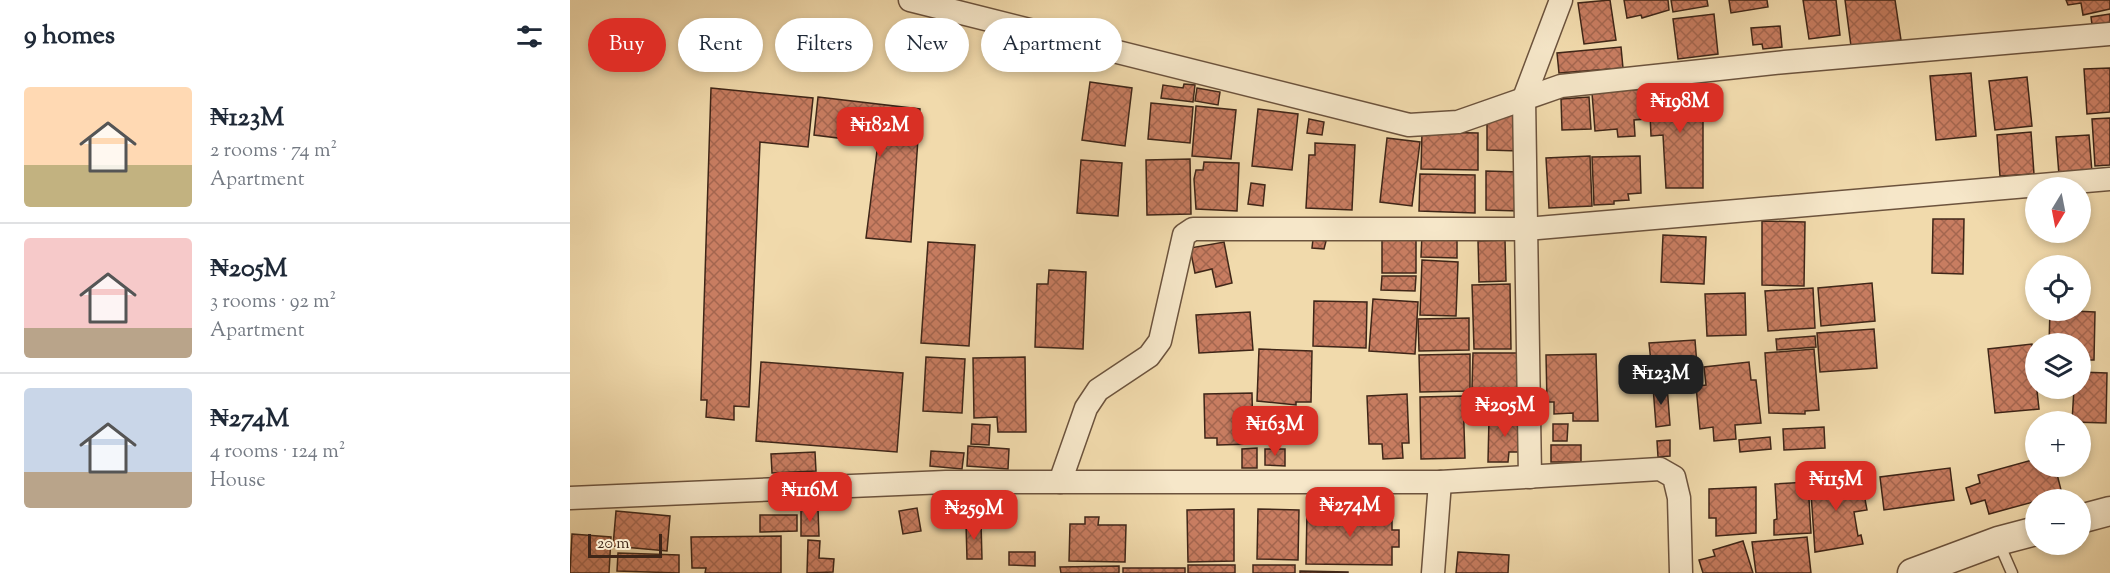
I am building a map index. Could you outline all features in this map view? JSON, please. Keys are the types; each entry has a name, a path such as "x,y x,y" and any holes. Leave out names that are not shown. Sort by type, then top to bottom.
{"street":[{"path":"910,0 972,7 1409,125 1458,122 1561,86 1785,62 2110,34"},
{"path":"1530,477 1524,98 1561,0"},
{"path":"1060,482 1086,408 1098,390 1149,356 1160,341 1184,236 1193,229 1526,229 2110,179"},
{"path":"570,498 946,482 1440,482 1660,469 1674,477 1679,498 1681,573"},
{"path":"1433,573 1440,482"},
{"path":"2091,516 2110,511"},
{"path":"1912,573 1998,541 2025,534"}],"lane":[{"path":"1998,541 2012,573"}],"building":[{"path":"1610,0 1616,40 1584,44 1578,3"},
{"path":"1624,0 1668,0 1669,10 1642,18 1641,15 1627,18"},
{"path":"1671,0 1707,0 1708,6 1673,12"},
{"path":"1729,0 1767,0 1768,7 1731,13"},
{"path":"1803,0 1836,0 1840,35 1809,39"},
{"path":"1845,0 1895,0 1901,40 1851,46"},
{"path":"2066,0 2110,0 2110,9 2083,15 2081,3 2068,5"},
{"path":"1714,14 1718,54 1678,59 1673,19"},
{"path":"2110,14 2110,31 2093,33 2091,17"},
{"path":"1780,26 1782,47 1763,49 1762,44 1753,45 1751,28"},
{"path":"1621,47 1623,68 1559,73 1557,53"},
{"path":"2110,68 2110,112 2087,114 2084,69"},
{"path":"1971,73 1976,136 1936,140 1930,76"},
{"path":"2027,77 2032,126 1995,130 1989,81"},
{"path":"1090,82 1132,88 1125,146 1082,140"},
{"path":"1184,84 1195,85 1193,102 1161,98 1163,85 1183,88"},
{"path":"711,88 813,98 808,147 760,142 749,407 734,406 734,420 706,417 707,400 701,400"},
{"path":"1197,88 1220,92 1218,105 1195,101"},
{"path":"1703,88 1703,188 1666,188 1663,135 1651,136 1649,89"},
{"path":"1644,89 1646,119 1634,120 1635,136 1618,137 1617,129 1595,131 1592,93"},
{"path":"818,97 920,109 911,242 866,238 878,143 814,135"},
{"path":"1589,97 1591,129 1562,130 1561,99"},
{"path":"1151,103 1193,107 1190,143 1148,139"},
{"path":"1196,106 1236,110 1231,159 1192,156"},
{"path":"1258,109 1298,114 1292,170 1252,166"},
{"path":"1487,112 1519,113 1519,151 1487,150"},
{"path":"2110,118 2110,165 2095,166 2092,119"},
{"path":"1309,119 1324,122 1322,135 1307,133"},
{"path":"1422,132 1478,133 1478,170 1421,169"},
{"path":"2031,132 2034,174 2000,176 1997,135"},
{"path":"2089,135 2092,172 2059,175 2056,137"},
{"path":"1387,138 1420,142 1412,206 1380,202"},
{"path":"1315,143 1355,145 1352,210 1306,208 1309,155 1315,155"},
{"path":"1590,156 1592,206 1549,208 1546,158"},
{"path":"1640,156 1641,193 1628,194 1629,200 1614,201 1614,204 1594,205 1592,157"},
{"path":"1190,159 1191,214 1147,215 1146,160"},
{"path":"1081,160 1122,163 1118,216 1077,213"},
{"path":"1204,162 1239,163 1237,211 1196,209 1194,179 1196,170 1203,170"},
{"path":"1486,171 1520,172 1519,211 1486,210"},
{"path":"1420,174 1475,175 1475,213 1419,211"},
{"path":"1251,183 1265,185 1263,206 1248,204"},
{"path":"1933,219 1964,219 1963,274 1932,273"},
{"path":"1762,221 1805,222 1804,286 1762,285"},
{"path":"1422,235 1457,236 1457,258 1421,257"},
{"path":"1663,235 1706,237 1704,284 1661,282"},
{"path":"1382,237 1416,237 1416,273 1382,273"},
{"path":"1313,239 1326,241 1324,249 1312,248"},
{"path":"1505,240 1506,281 1479,282 1478,241"},
{"path":"928,242 975,245 969,346 921,343"},
{"path":"1224,242 1232,283 1216,287 1212,269 1195,273 1190,248"},
{"path":"1422,260 1458,262 1456,316 1420,315"},
{"path":"1049,270 1086,272 1083,349 1035,347 1037,284 1048,284"},
{"path":"1382,276 1416,276 1415,291 1381,290"},
{"path":"1872,283 1875,321 1821,326 1818,288"},
{"path":"1510,284 1511,349 1474,349 1472,285"},
{"path":"1813,288 1815,328 1768,331 1765,291"},
{"path":"1745,293 1746,335 1707,336 1705,294"},
{"path":"1373,299 1418,302 1415,354 1369,351"},
{"path":"1314,301 1367,302 1366,348 1313,346"},
{"path":"1250,312 1253,350 1199,353 1196,315"},
{"path":"2091,312 2095,312 2094,360 2091,360 2091,333 2049,333 2050,321 2091,321"},
{"path":"1469,318 1469,350 1419,351 1418,319"},
{"path":"1874,329 1877,368 1820,372 1817,333"},
{"path":"1815,336 1816,347 1777,350 1776,339"},
{"path":"1695,340 1698,378 1653,381 1649,343"},
{"path":"2025,345 2025,399 2038,399 2039,409 1995,413 1988,349"},
{"path":"1259,349 1312,351 1311,402 1296,402 1296,405 1257,401"},
{"path":"1814,349 1819,410 1805,411 1805,414 1769,413 1765,353"},
{"path":"1473,353 1523,353 1523,389 1511,389 1510,393 1482,392 1482,388 1472,388"},
{"path":"1470,354 1470,391 1420,392 1419,355"},
{"path":"1596,354 1598,421 1573,421 1573,413 1554,414 1554,402 1547,402 1546,355"},
{"path":"926,357 965,359 962,413 923,411"},
{"path":"1025,357 1026,432 998,432 997,417 974,418 973,358"},
{"path":"761,362 903,373 897,452 756,441"},
{"path":"1749,362 1751,380 1756,380 1761,423 1735,425 1736,439 1714,441 1713,427 1700,429 1696,386 1706,385 1704,367"},
{"path":"2091,372 2107,373 2106,423 2091,423 2091,411 2073,411 2073,399 2091,399"},
{"path":"1667,385 1670,425 1656,427 1653,386"},
{"path":"1252,393 1253,444 1217,445 1217,438 1205,438 1204,394"},
{"path":"1407,394 1409,443 1402,443 1403,458 1383,459 1382,444 1369,444 1367,396"},
{"path":"1463,396 1465,458 1421,459 1420,397"},
{"path":"1489,418 1525,419 1524,452 1509,452 1508,462 1488,462"},
{"path":"972,424 990,425 989,445 971,444"},
{"path":"1553,424 1568,424 1567,441 1553,441"},
{"path":"1824,427 1825,448 1784,450 1783,429"},
{"path":"1770,437 1771,449 1740,452 1739,440"},
{"path":"1670,440 1670,456 1658,457 1657,441"},
{"path":"1551,445 1581,445 1581,462 1551,462"},
{"path":"968,446 1009,449 1008,469 967,466"},
{"path":"1257,448 1257,468 1242,468 1242,449"},
{"path":"1265,449 1285,449 1285,466 1265,465"},
{"path":"931,451 964,453 962,469 930,466"},
{"path":"815,452 816,471 772,473 771,454"},
{"path":"2025,462 2025,477 2058,477 2061,489 2025,489 2025,504 1989,514 1985,500 1971,504 1966,488 1980,483 1978,475"},
{"path":"1950,468 1954,500 1884,510 1880,477"},
{"path":"1851,472 1853,481 1822,486 1823,491 1862,483 1867,510 1854,512 1858,536 1861,535 1863,544 1815,552 1810,478"},
{"path":"1808,482 1811,533 1774,535 1774,520 1777,519 1775,484"},
{"path":"1756,487 1756,533 1716,536 1716,518 1709,518 1709,489"},
{"path":"917,508 921,531 903,534 899,511"},
{"path":"801,509 818,509 819,536 801,536"},
{"path":"1234,509 1234,561 1188,562 1187,510"},
{"path":"1258,509 1299,510 1298,560 1257,559"},
{"path":"1307,510 1392,511 1392,530 1399,530 1399,547 1392,547 1392,565 1306,564"},
{"path":"616,511 670,516 667,551 613,546"},
{"path":"760,515 797,515 797,531 760,532"},
{"path":"1085,517 1099,517 1098,525 1126,525 1125,562 1069,561 1070,524 1085,524"},
{"path":"966,523 981,523 982,559 967,559"},
{"path":"572,534 611,537 609,573 570,573"},
{"path":"781,536 781,573 705,573 706,568 692,568 691,537"},
{"path":"1807,537 1811,573 1756,573 1752,542"},
{"path":"808,540 820,541 819,558 834,559 833,572 807,573"},
{"path":"1743,541 1753,573 1703,573 1699,560 1715,556 1713,550"},
{"path":"1009,552 1035,552 1035,566 1009,565"},
{"path":"1458,552 1509,555 1508,573 1456,573"},
{"path":"618,553 679,555 679,573 617,571"},
{"path":"1188,565 1235,565 1235,573 1188,573"},
{"path":"1253,565 1295,565 1295,573 1253,573"},
{"path":"1119,566 1119,573 1061,573 1060,567"},
{"path":"1123,568 1185,568 1185,573 1123,573"},
{"path":"1300,571 1348,572 1348,573 1300,573"}]}
